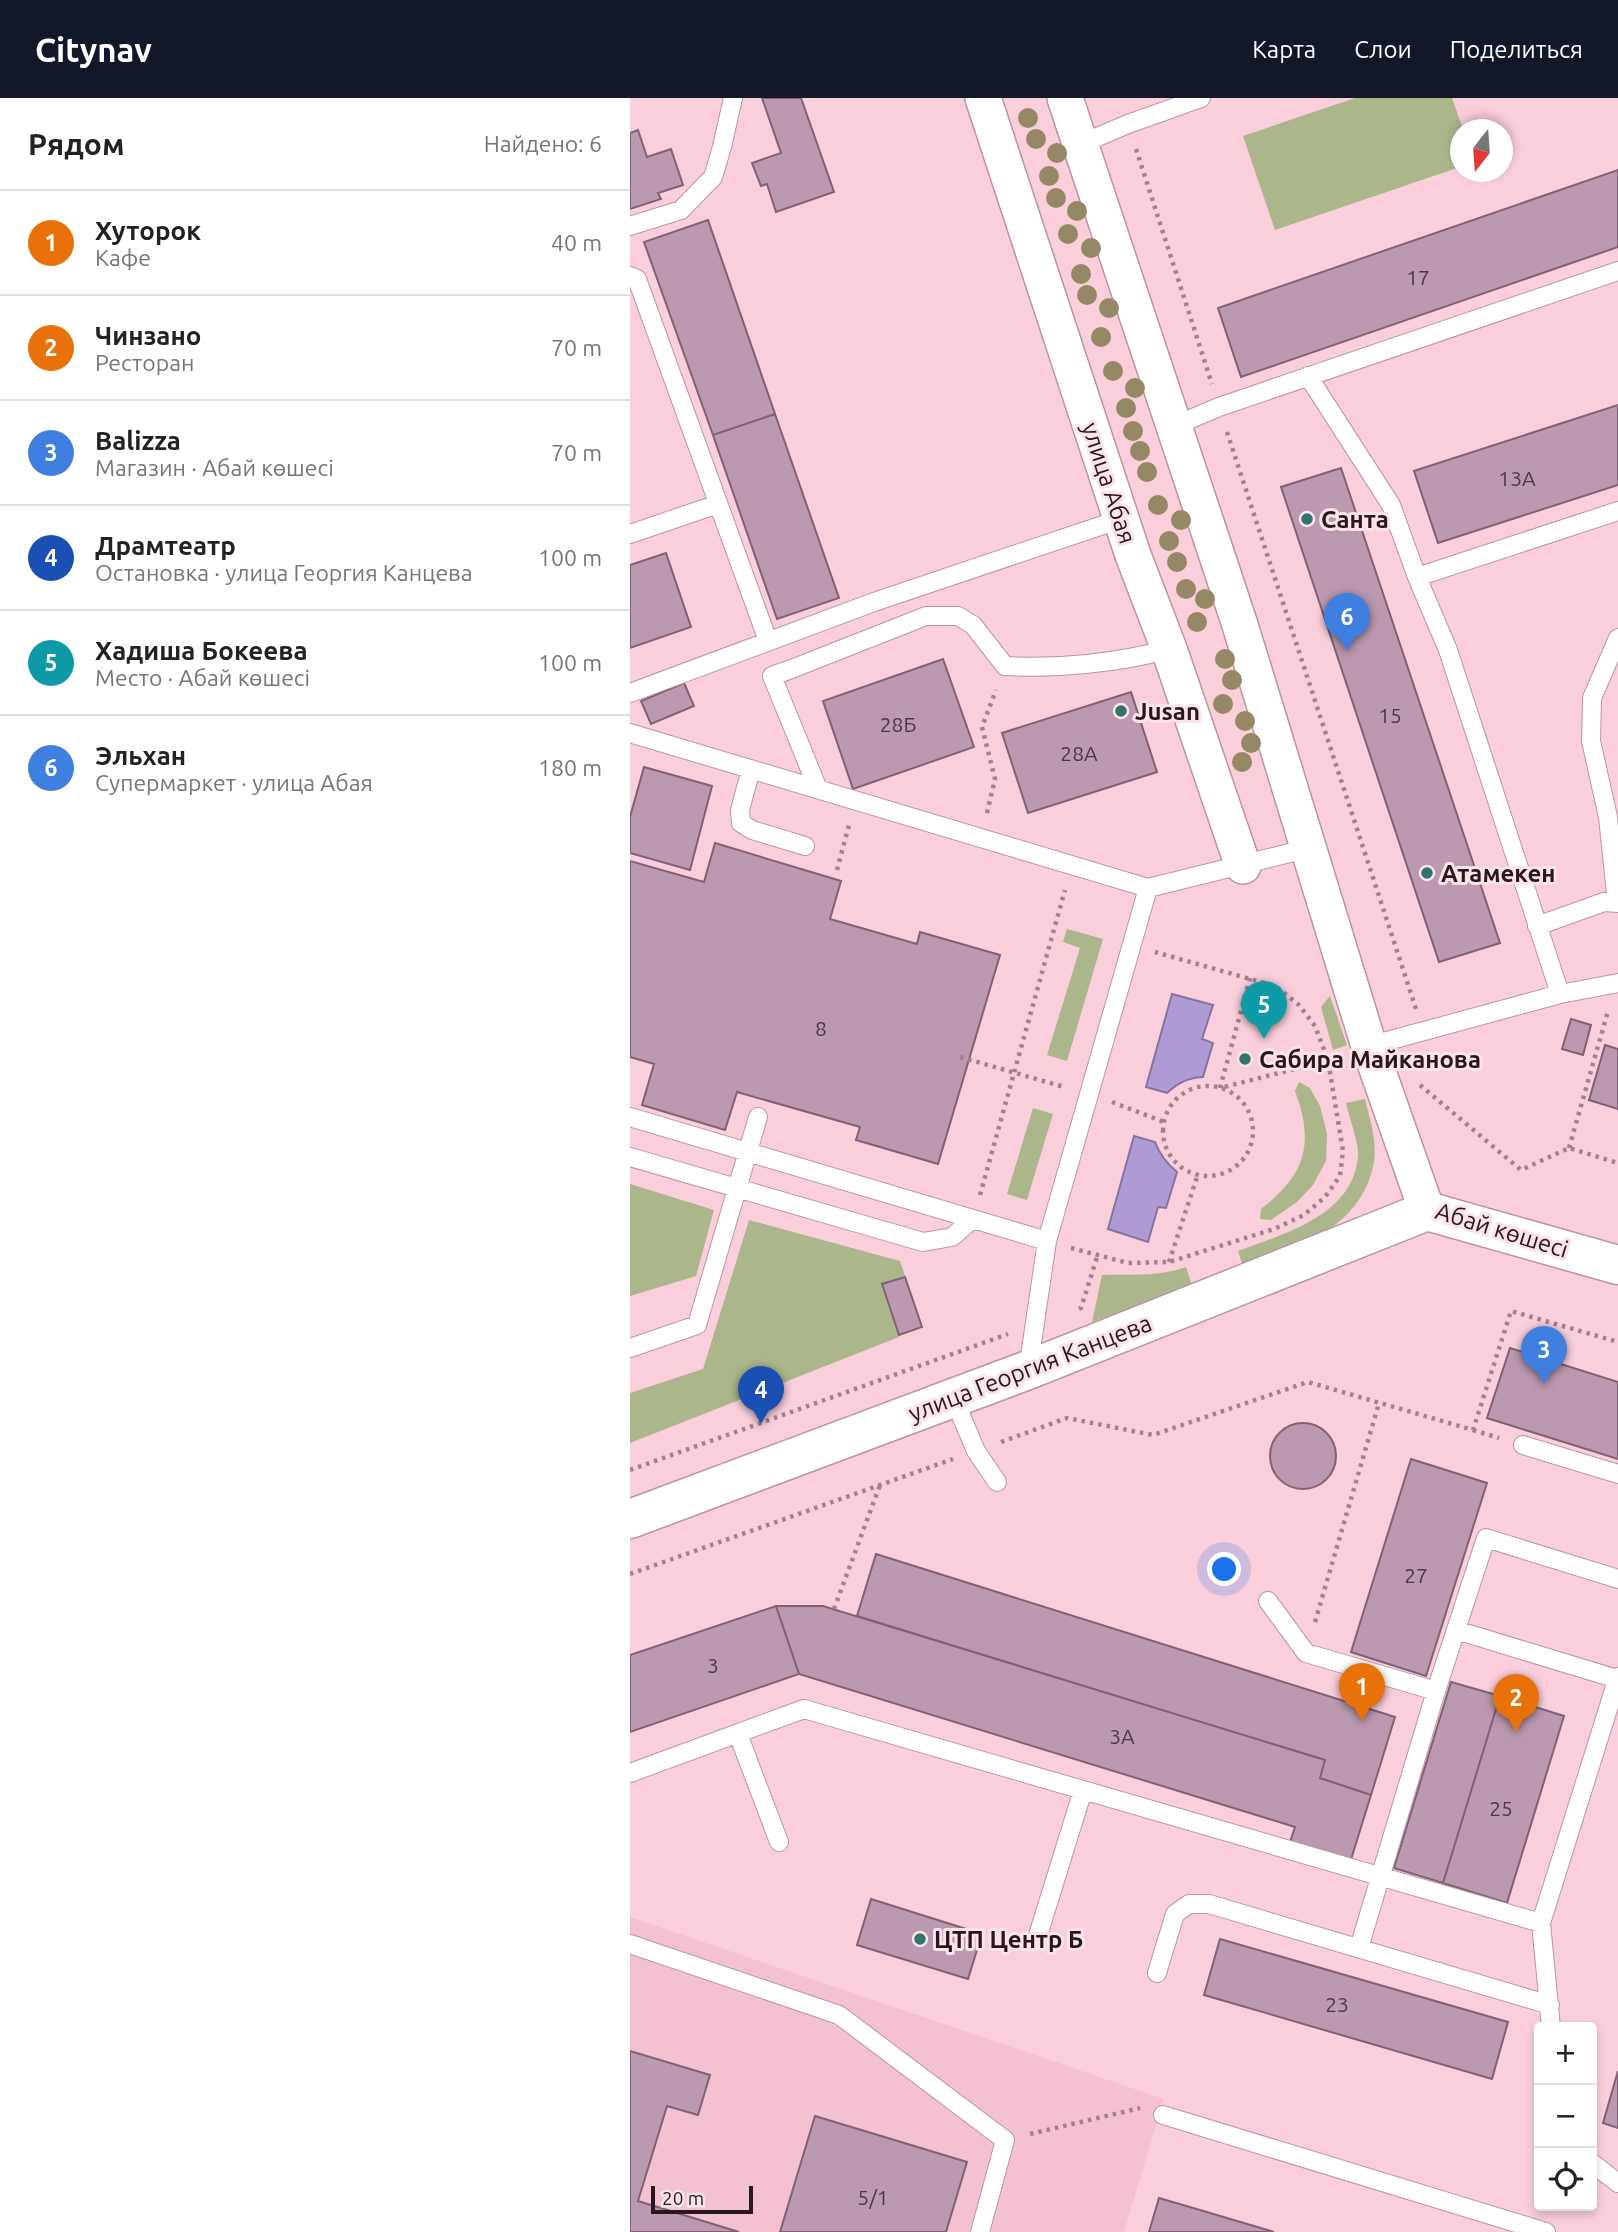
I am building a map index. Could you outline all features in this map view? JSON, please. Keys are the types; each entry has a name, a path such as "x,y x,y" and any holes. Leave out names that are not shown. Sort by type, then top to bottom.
{"street":[{"name":"улица Абая","path":"983,98 1121,519 1169,649 1243,866"},
{"path":"1065,98 1245,638 1310,848"},
{"name":"Абай көшесі","path":"1310,848 1369,1046 1427,1211 1618,1265"},
{"name":"улица Георгия Канцева","path":"630,1519 954,1399 1427,1211"}],"lane":[{"path":"630,226 681,210 713,177 733,98"},
{"path":"1081,144 1201,98"},
{"path":"1174,426 1219,407 1618,271"},
{"path":"630,276 637,279 768,641"},
{"path":"1308,376 1391,505 1448,650 1560,994"},
{"path":"630,534 718,504"},
{"path":"1418,577 1618,511"},
{"path":"630,693 874,602 1121,519"},
{"path":"818,789 772,676 926,616 958,616 973,625 1005,666 1026,667 1134,659 1169,649"},
{"path":"1537,926 1604,902 1618,903 1608,817 1591,741 1592,698 1618,638"},
{"path":"630,733 1148,888 1310,848"},
{"path":"751,769 740,810 741,822 752,830 805,846"},
{"path":"1028,1370 1047,1241 1148,888"},
{"path":"1369,1046 1560,994 1617,983"},
{"path":"630,1117 1047,1241"},
{"path":"630,1348 697,1325 758,1117"},
{"path":"630,1157 923,1242 953,1237 973,1219"},
{"path":"954,1399 975,1451 997,1482"},
{"path":"1523,1445 1618,1474"},
{"path":"1359,1948 1436,1692 1486,1538 1618,1579"},
{"path":"1268,1601 1306,1653 1436,1692"},
{"path":"1456,1630 1618,1678 1541,1923 1551,2022"},
{"path":"630,1773 804,1709 1541,1923"},
{"path":"738,1734 779,1842"},
{"path":"1039,1932 1083,1790"},
{"path":"1157,1973 1175,1914 1189,1904 1209,1904 1550,2005"},
{"path":"630,1944 839,2015 1005,2140 980,2232"},
{"path":"1163,2115 1546,2232"},
{"path":"1597,2167 1618,2183"}],"path":[{"path":"1128,124 1423,1030 1416,1081 1521,1170 1569,1148 1618,1163"},
{"path":"981,838 995,779 982,726 1005,666"},
{"path":"837,870 856,801"},
{"path":"982,1190 1057,918"},
{"path":"1047,1241 1128,1263 1169,1262 1274,1229 1304,1215 1325,1197 1340,1176 1343,1151 1328,1060 1315,1027 1298,1004 1275,986 1132,945"},
{"path":"1220,1088 1250,978"},
{"path":"1569,1148 1617,983"},
{"path":"960,1057 1067,1088"},
{"path":"1220,1088 1233,1094 1244,1104 1251,1117 1251,1146 1244,1159 1232,1169 1218,1175 1188,1171 1175,1162 1167,1150 1163,1136 1164,1122 1179,1097 1192,1089 1220,1088 1328,1060"},
{"path":"1130,1107 1164,1122"},
{"path":"1169,1262 1198,1174"},
{"path":"630,1470 1081,1308 1098,1254"},
{"path":"630,1574 1067,1418 1153,1435 1308,1382 1474,1430 1511,1311 1618,1342"},
{"path":"1306,1653 1379,1403"},
{"path":"834,1609 880,1485"},
{"path":"1005,2140 1140,2108 1163,2115"}],"shaded area":[{"path":"1172,994 1213,1005 1202,1039 1213,1043 1203,1077 1183,1082 1167,1093 1146,1087"},
{"path":"1134,1136 1155,1142 1164,1158 1177,1172 1166,1208 1158,1207 1148,1242 1108,1229"},
{"path":"630,1917 1164,2099 1124,2232 630,2232"}],"green space":[{"path":"1355,98 1452,98 1459,119 1450,119 1450,170 1275,230 1243,136"},
{"path":"1067,929 1103,939 1067,1061 1047,1055 1080,948 1063,942"},
{"path":"1330,996 1347,1045 1333,1050 1321,1007"},
{"path":"1299,1082 1310,1088 1320,1106 1327,1134 1326,1161 1313,1185 1297,1202 1271,1220 1260,1219 1261,1209 1288,1184 1302,1157 1304,1127 1295,1091"},
{"path":"1365,1099 1375,1154 1367,1185 1356,1203 1342,1219 1325,1232 1306,1243 1244,1269 1238,1251 1314,1219 1344,1194 1353,1177 1358,1156 1346,1103"},
{"path":"1033,1108 1053,1114 1027,1200 1007,1194"},
{"path":"630,1184 714,1210 696,1276 630,1296"},
{"path":"749,1220 900,1261 905,1276 881,1284 899,1337 630,1443 630,1393 703,1369"},
{"path":"1186,1267 1192,1285 1092,1322 1102,1275 1155,1274"}],"building":[{"path":"762,98 801,98 834,192 776,212 767,184 761,186 752,163 781,153"},
{"path":"638,130 647,157 671,149 683,185 658,193 661,199 630,209 630,133"},
{"path":"1618,170 1618,247 1241,377 1218,308"},
{"path":"708,220 775,414 713,435 644,242"},
{"path":"1618,405 1618,485 1438,543 1414,471"},
{"path":"775,414 839,598 777,619 713,435"},
{"path":"1341,468 1500,943 1439,962 1281,487"},
{"path":"666,553 691,627 630,648 630,565"},
{"path":"943,659 974,747 853,789 823,701"},
{"path":"684,683 694,706 651,724 641,701"},
{"path":"1131,692 1157,772 1028,813 1002,733"},
{"path":"644,767 712,786 690,870 630,853 630,817"},
{"path":"715,843 841,881 830,919 917,944 920,932 1000,955 938,1164 856,1140 860,1127 737,1092 725,1130 642,1105 654,1064 630,1057 630,861 704,882"},
{"path":"1571,1019 1591,1025 1583,1055 1562,1049"},
{"path":"1605,1045 1618,1049 1618,1109 1589,1100"},
{"path":"905,1277 922,1327 899,1335 882,1284"},
{"path":"1510,1348 1618,1382 1618,1459 1487,1418"},
{"path":"1297,1423 1309,1423 1321,1428 1331,1438 1336,1456 1334,1469 1321,1484 1309,1489 1297,1489 1285,1484 1275,1474 1270,1462 1270,1450 1275,1438 1285,1428"},
{"path":"1411,1459 1487,1483 1426,1676 1351,1652"},
{"path":"876,1554 1395,1717 1371,1795 1320,1778 1325,1760 857,1616"},
{"path":"776,1606 799,1674 630,1732 630,1655"},
{"path":"776,1606 823,1606 1325,1760 1320,1778 1371,1795 1349,1866 1288,1848 1295,1827 799,1674"},
{"path":"1451,1682 1500,1696 1443,1883 1394,1868"},
{"path":"1500,1696 1564,1716 1507,1903 1443,1883"},
{"name":"ЦТП Центр Б","path":"871,1899 982,1934 968,1979 857,1945"},
{"path":"1220,1939 1508,2022 1492,2079 1204,1995"},
{"path":"630,2051 710,2075 698,2115 667,2106 638,2201 739,2232 630,2232"},
{"path":"1618,2071 1618,2128 1603,2123"},
{"path":"815,2116 967,2162 946,2232 780,2232"},
{"path":"1159,2198 1200,2210 1274,2232 1149,2232"}],"place":[{"name":"Санта","path":"1307,519"},
{"name":"Эльхан","path":"1347,651"},
{"name":"Jusan","path":"1121,711"},
{"name":"Атамекен","path":"1427,873"},
{"name":"Хадиша Бокеева","path":"1264,1039"},
{"name":"Сабира Майканова","path":"1245,1059"},
{"name":"Balizza","path":"1544,1384"},
{"name":"Драмтеатр","path":"761,1424"},
{"name":"Хуторок","path":"1362,1721"},
{"name":"Чинзано","path":"1516,1732"},
{"name":"ЦТП Центр Б","path":"920,1939"}]}
